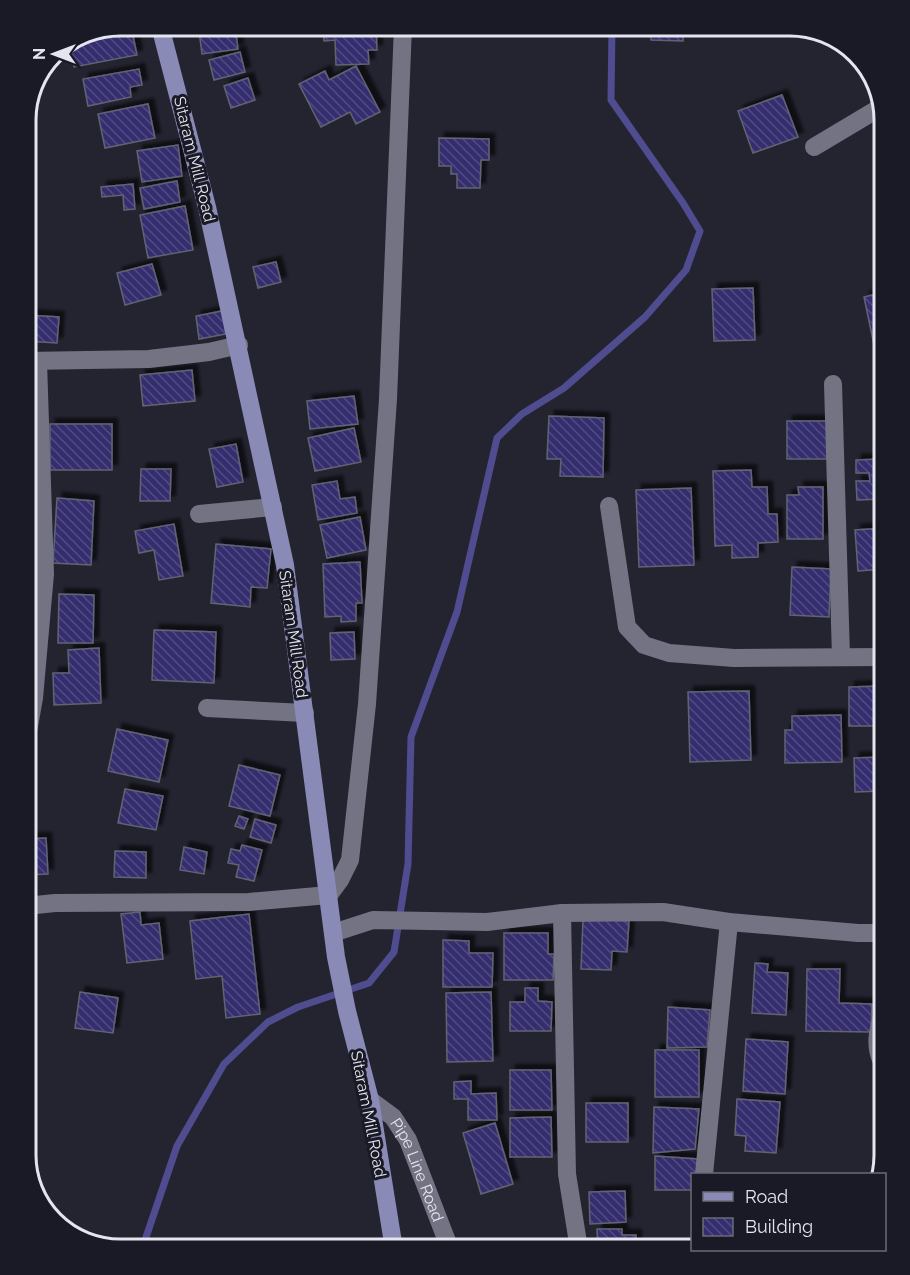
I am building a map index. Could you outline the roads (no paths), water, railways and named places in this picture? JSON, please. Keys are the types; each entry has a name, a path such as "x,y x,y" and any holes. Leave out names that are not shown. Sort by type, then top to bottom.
{"main road":[{"name":"Sitaram Mill Road","path":"163,36 207,207 239,345 285,565 336,957 370,1100 392,1239"}],"street":[{"path":"36,905 249,902 329,895 350,860 367,704 388,399 403,36"},
{"path":"814,147 873,112"},
{"path":"36,361 149,359 209,352 239,345"},
{"path":"833,384 841,657"},
{"path":"36,423 45,574 36,675"},
{"path":"609,506 627,627 644,645 669,653 734,658 874,657"},
{"path":"199,514 273,507"},
{"path":"36,547 44,547"},
{"path":"207,708 305,713"},
{"path":"333,933 373,920 487,922 562,913 663,912 729,922 874,933"},
{"path":"562,913 567,1174 577,1239"},
{"path":"704,1173 729,922"},
{"name":"Pipe Line Road","path":"370,1100 393,1117 408,1140 446,1239"}],"waterway":[{"path":"145,1239 177,1146 224,1064 268,1022 298,1007 369,983 394,952 408,864 411,737 457,612 497,438 522,414 564,388 645,317 686,270 700,231 611,100 612,36"}]}
